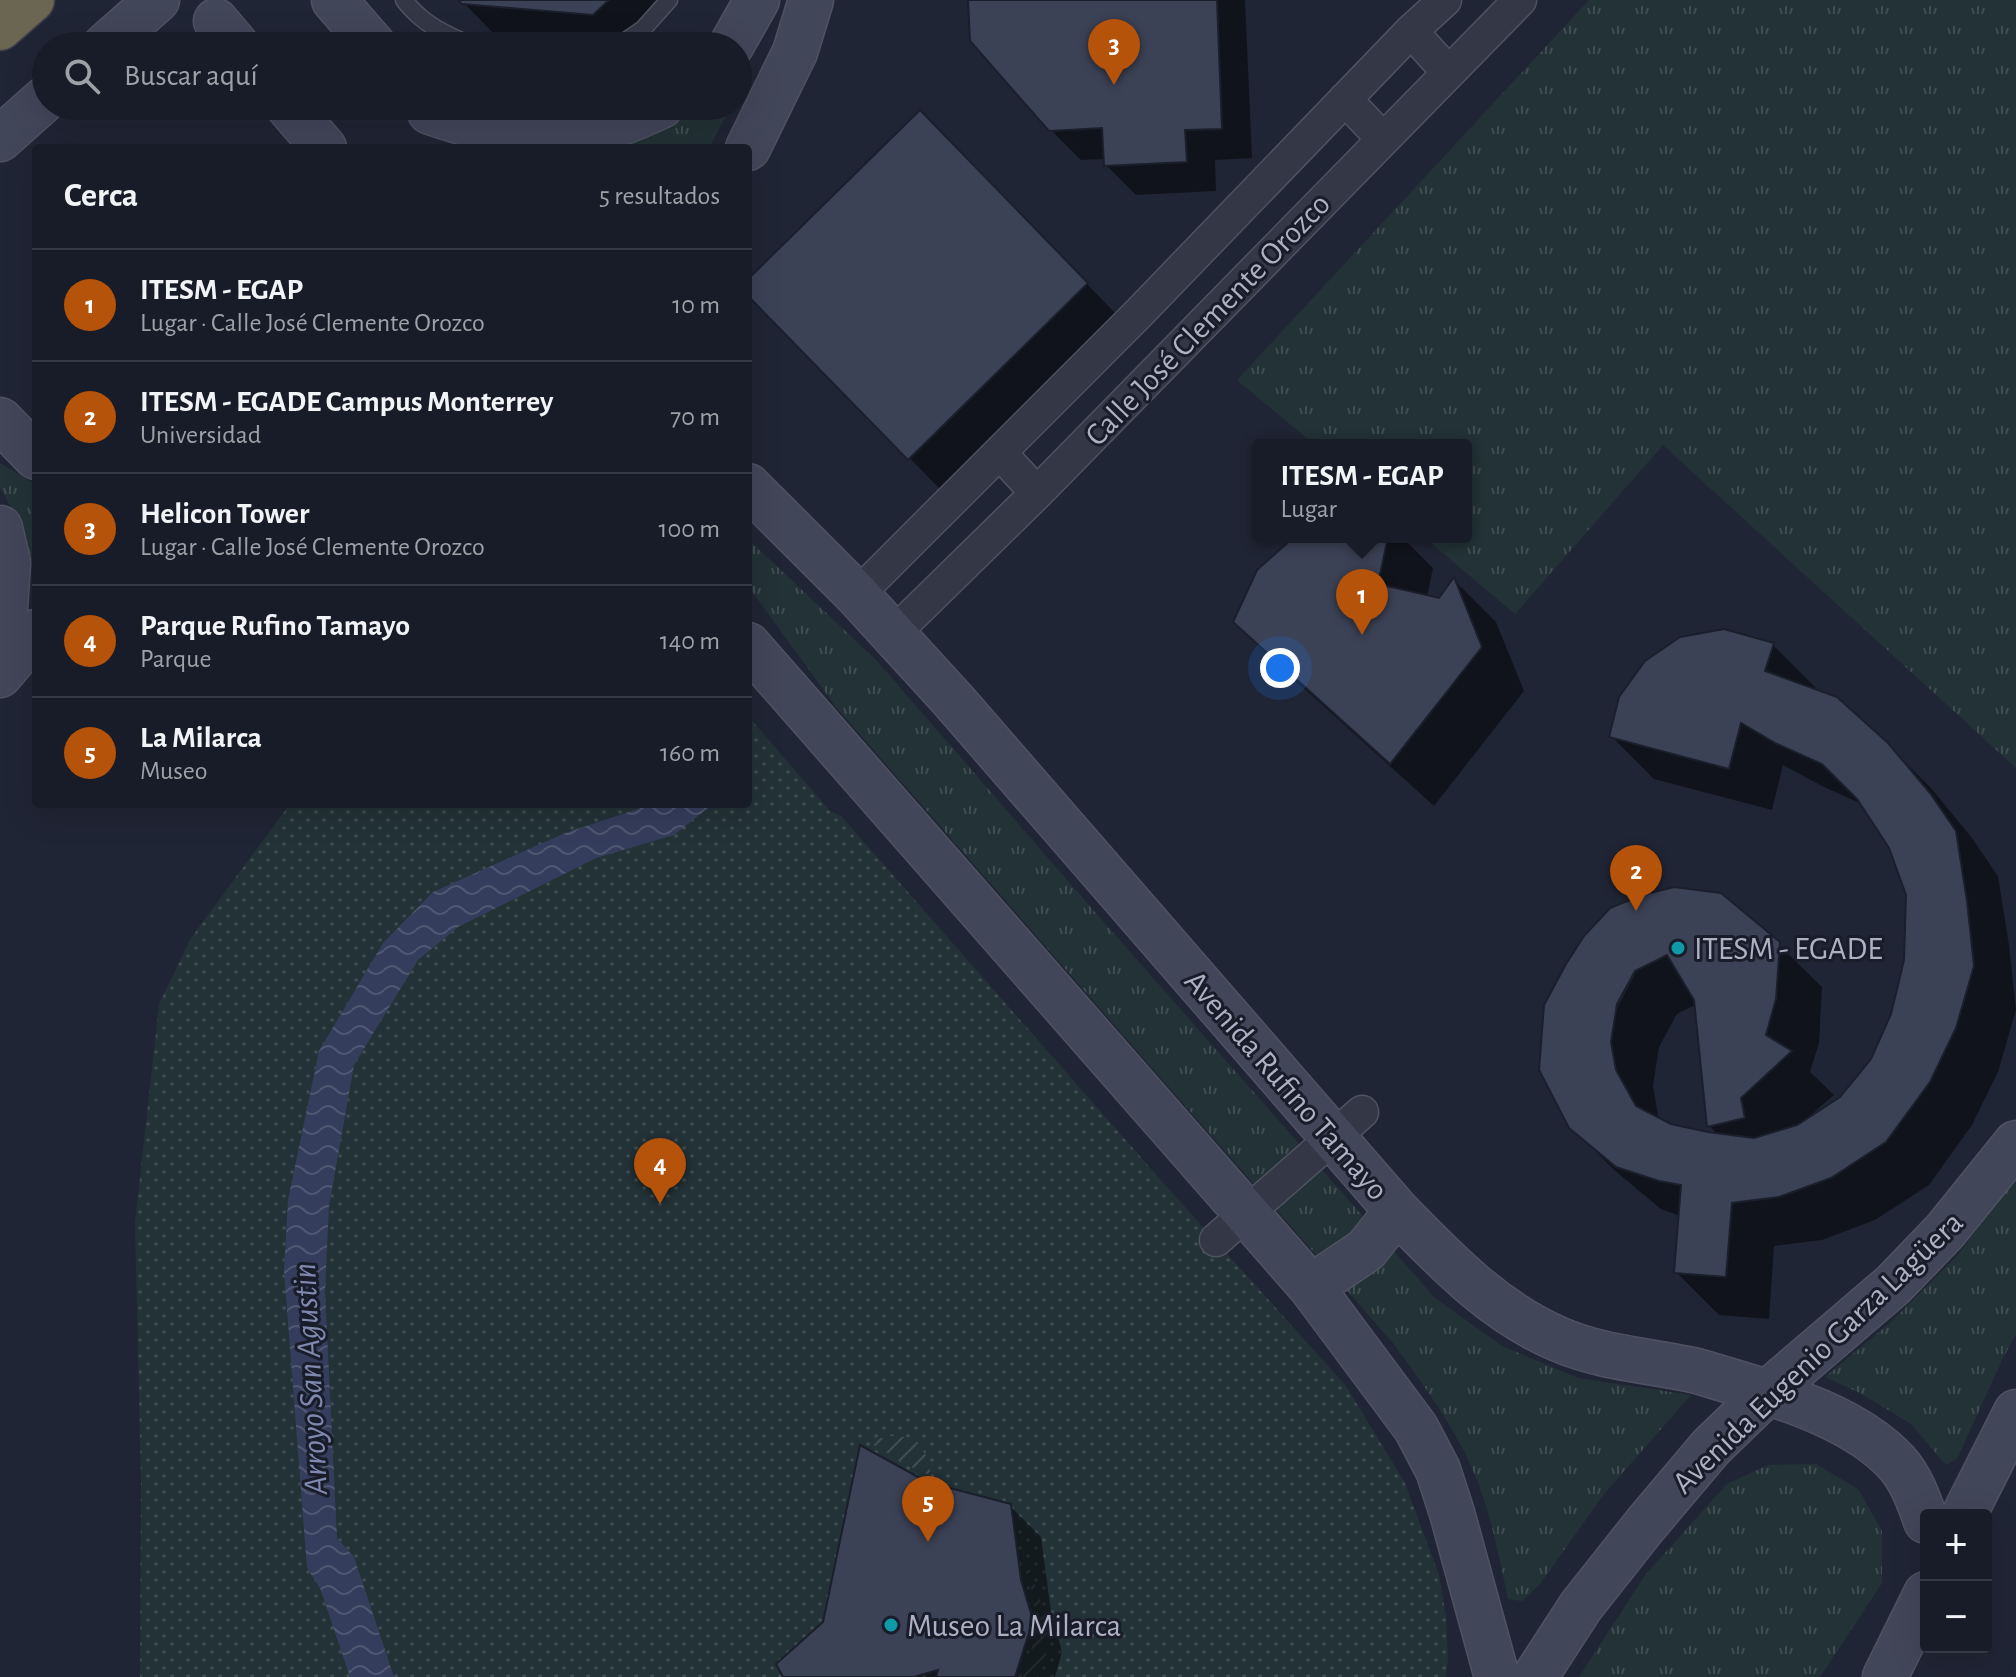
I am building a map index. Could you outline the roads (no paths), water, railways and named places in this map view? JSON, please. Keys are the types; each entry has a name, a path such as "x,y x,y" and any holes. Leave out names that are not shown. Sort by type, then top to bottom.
{"highway":[{"path":"0,28 32,0"}],"street":[{"path":"121,32 157,0"},
{"path":"334,0 362,32"},
{"path":"739,32 757,0"},
{"path":"750,144 795,52 811,0"},
{"name":"Calle José Clemente Orozco","path":"857,595 1445,0"},
{"name":"Calle José Clemente Orozco","path":"892,635 1175,354 1520,0"},
{"path":"1411,31 1448,72"},
{"path":"1345,99 1383,139"},
{"path":"2,139 32,111"},
{"path":"300,120 321,144"},
{"path":"436,120 457,144"},
{"path":"455,120 476,128 519,135 572,135 630,120"},
{"path":"1139,313 1175,354"},
{"path":"0,420 32,453"},
{"path":"1000,453 1037,493"},
{"name":"Avenida Rufino Tamayo","path":"752,483 1347,1124 1397,1211 1454,1269 1526,1325 1561,1341 1610,1356 1690,1369 1768,1392 1834,1418 1863,1435 1897,1463 1916,1493 1922,1509"},
{"path":"0,528 8,563 0,635"},
{"path":"0,675 32,637"},
{"path":"752,650 1231,1227 1311,1287 1416,1428 1438,1470 1452,1513 1497,1677"},
{"path":"1231,1227 1347,1124"},
{"name":"Avenida Eugenio Garza Lagüera","path":"1535,1677 1581,1606 1711,1447 1768,1392 1903,1274 1945,1231 2016,1143"},
{"path":"1311,1287 1366,1250 1397,1211"},
{"path":"1967,1509 2016,1412"},
{"path":"1885,1677 1920,1606"}],"lane":[{"path":"404,0 427,23 441,32"},
{"path":"639,32 669,0"}],"water":[{"name":"Arroyo San Agustin","path":"641,808 708,808 674,835 596,858 458,927 418,960 354,1065 329,1206 325,1291 337,1538 354,1557 394,1677 350,1677 320,1588 307,1568 284,1271 288,1200 319,1051 383,943 433,892 565,833"}],"place":[{"name":"Helicon Tower","path":"1114,85"},
{"name":"ITESM - EGAP","path":"1362,635"},
{"name":"ITESM - EGADE Campus Monterrey","path":"1636,911"},
{"name":"ITESM - EGADE","path":"1678,948"},
{"name":"Parque Rufino Tamayo","path":"660,1204"},
{"name":"La Milarca","path":"928,1542"},
{"name":"Museo La Milarca","path":"891,1625"}]}
